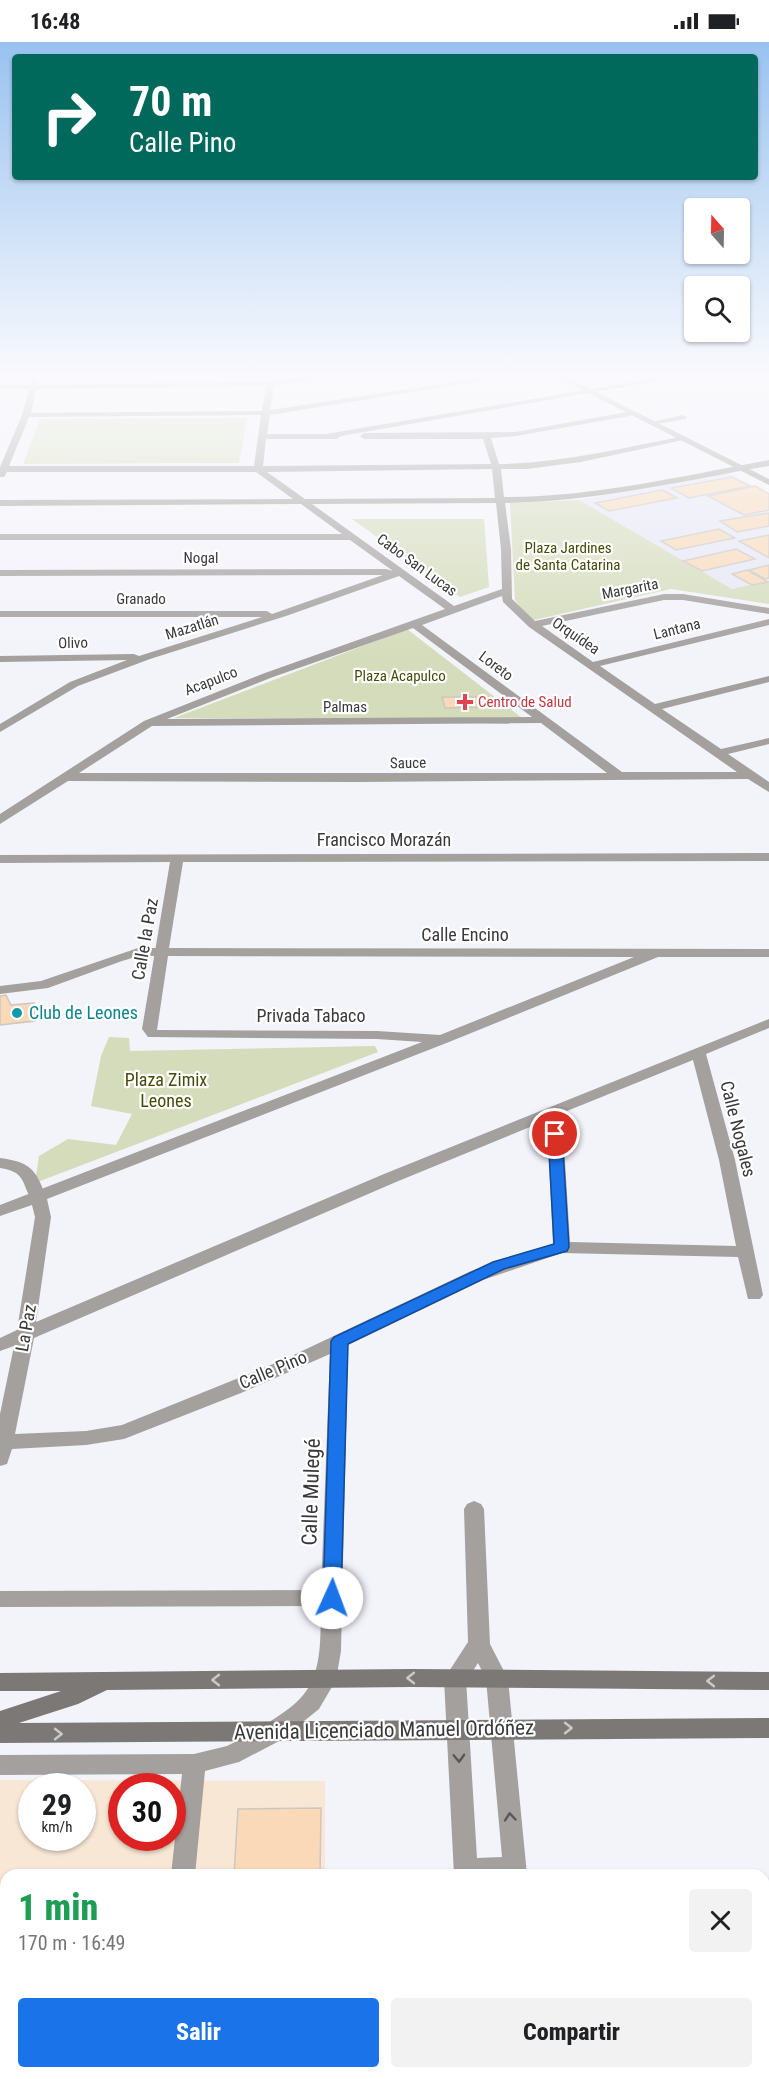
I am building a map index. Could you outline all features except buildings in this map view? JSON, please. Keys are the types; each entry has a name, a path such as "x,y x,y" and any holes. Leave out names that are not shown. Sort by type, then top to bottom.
{"main road":[{"path":"0,1682 455,1679 769,1681"},
{"path":"0,1723 9,1717 70,1697 104,1681"},
{"name":"Avenida Licenciado Manuel Ordóñez","path":"0,1733 458,1728 769,1728"}],"street":[{"path":"0,478 5,469"},
{"name":"Cabo San Lucas","path":"258,469 453,610 508,590"},
{"name":"Orquídea","path":"496,469 506,549 507,600 533,625 769,788"},
{"path":"0,503 500,501 581,496 730,469"},
{"path":"745,469 769,482"},
{"path":"0,537 352,537"},
{"name":"Nogal","path":"0,573 401,572"},
{"name":"Mazatlán","path":"0,729 74,684 146,657 282,614 401,572"},
{"name":"Margarita","path":"533,625 664,597 683,597 769,611"},
{"name":"Acapulco","path":"0,820 148,723 453,610"},
{"name":"Granado","path":"0,614 282,614"},
{"name":"Lantana","path":"592,665 769,622"},
{"name":"Loreto","path":"413,623 619,776"},
{"name":"Olivo","path":"0,659 146,657"},
{"path":"654,708 769,679"},
{"name":"Palmas","path":"148,723 542,720"},
{"path":"720,753 769,741"},
{"name":"Sauce","path":"66,777 358,778 751,775"},
{"name":"Francisco Morazán","path":"0,859 769,857"},
{"name":"Calle la Paz","path":"177,859 149,1029 153,1034 179,1035"},
{"name":"Calle Encino","path":"0,990 43,985 138,952 769,953"},
{"path":"0,1211 444,1039 656,953"},
{"path":"0,1346 26,1333 554,1111 769,1023"},
{"name":"Privada Tabaco","path":"179,1035 376,1035 444,1039"},
{"name":"Calle Nogales","path":"698,1052 727,1160 754,1295"},
{"path":"554,1111 562,1247"},
{"name":"La Paz","path":"0,1163 18,1165 30,1173 43,1217 26,1333 2,1450"},
{"name":"Calle Pino","path":"2,1450 124,1432 339,1341 499,1265 562,1247 746,1252"},
{"name":"Calle Mulegé","path":"325,1680 330,1651 339,1341"},
{"path":"474,1509 479,1644 497,1679 514,1869"},
{"path":"0,1599 332,1598"},
{"path":"466,1869 455,1679 479,1644"},
{"path":"0,1765 194,1764 231,1755 275,1731 311,1702 325,1680"},
{"path":"184,1869 194,1764"}],"shaded area":[{"path":"727,472 769,494 769,581 732,589 579,500"},
{"path":"0,1780 18,1780 18,1851 96,1851 96,1780 108,1780 108,1851 186,1851 186,1781 325,1781 325,1869 0,1869"}],"green space":[{"name":"Plaza Jardines de Santa Catarina","path":"579,500 732,589 769,581 769,604 671,589 534,620 525,614 515,600 510,503"},
{"path":"352,519 484,519 489,587 460,597"},
{"name":"Plaza Acapulco","path":"407,629 522,718 174,718"},
{"name":"Plaza Zimix Leones","path":"109,1037 129,1038 130,1051 375,1046 378,1052 35,1183 39,1156 68,1139 116,1145 132,1114 91,1106 101,1056"}],"place":[{"name":"Centro de Salud","path":"465,702"},
{"name":"Club de Leones","path":"17,1013"}],"route":[{"path":"332,1598 339,1341 499,1265 562,1247 555,1134"}]}
